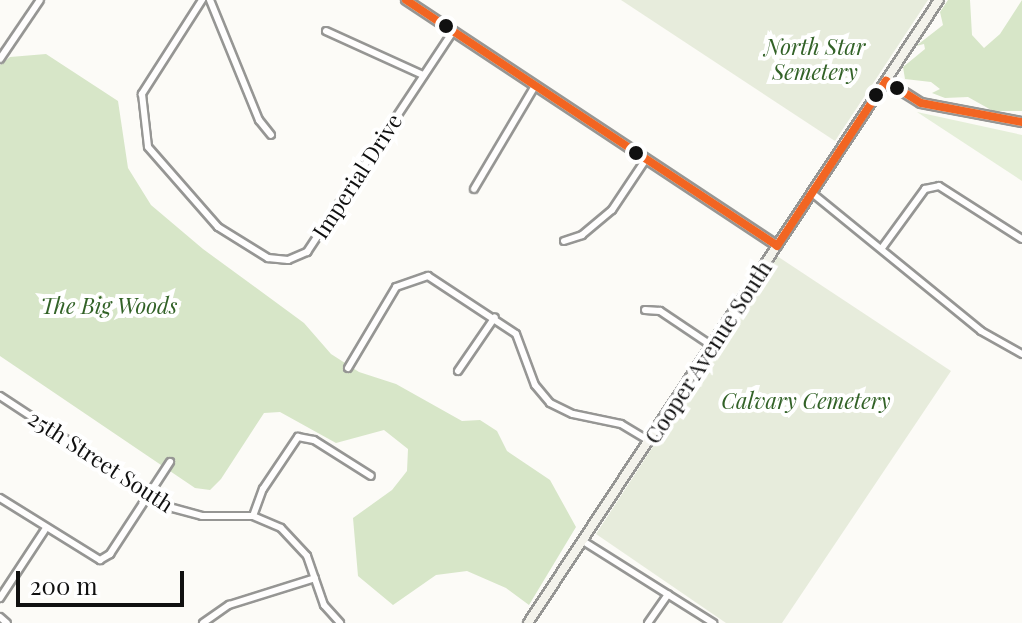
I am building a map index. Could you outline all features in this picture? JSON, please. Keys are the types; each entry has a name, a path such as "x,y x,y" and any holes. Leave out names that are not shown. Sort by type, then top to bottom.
{"street":[{"path":"0,59 40,0"},
{"name":"Imperial Drive","path":"202,0 142,94 148,147 218,227 268,258 288,260 307,252 453,31"},
{"path":"210,0 259,120 271,135"},
{"path":"406,0 777,246"},
{"name":"Cooper Avenue South","path":"528,623 939,0"},
{"path":"326,31 423,75"},
{"path":"886,81 921,103 1022,122"},
{"path":"474,189 535,86"},
{"path":"564,241 582,235 612,210 646,159"},
{"path":"882,248 925,189 939,186 1022,239"},
{"path":"812,193 981,331 1022,354"},
{"path":"412,277 413,265"},
{"path":"348,368 392,292 412,277 438,280 516,334 535,385 550,403 566,412 621,424 649,441"},
{"path":"645,310 660,311 712,346"},
{"path":"458,371 495,317"},
{"name":"25th Street South","path":"0,396 149,495 192,515 253,516 288,534 307,556 324,605 340,623"},
{"path":"253,516 263,489 298,437 314,440 371,476"},
{"path":"0,498 83,552 106,558 170,462"},
{"path":"0,598 46,528"},
{"path":"583,541 713,623"},
{"path":"203,623 229,605 315,578"},
{"path":"648,623 668,594"},
{"path":"0,617 7,623"}],"green space":[{"name":"North Star Semetery","path":"621,0 928,0 835,141"},
{"path":"948,0 970,0 972,35 984,48 1000,34 1022,0 1022,111 993,111 968,97 945,98 932,93 940,89 931,82 905,79 903,67 925,49 924,44 916,46 943,25 940,12"},
{"name":"The Big Woods","path":"46,54 118,101 128,168 151,205 203,249 304,323 331,354 359,372 396,384 462,421 480,420 497,431 507,451 550,480 576,527 529,605 506,588 467,571 436,575 393,605 358,576 353,518 392,490 407,471 408,449 384,430 336,443 280,412 264,413 221,479 210,490 195,488 0,356 0,65 10,57"},
{"path":"917,112 1022,135 1022,181"},
{"name":"Calvary Cemetery","path":"777,256 951,371 782,623 726,623 596,534"}],"transit line":[{"path":"406,0 777,246 886,81 921,103 1022,122"}]}
